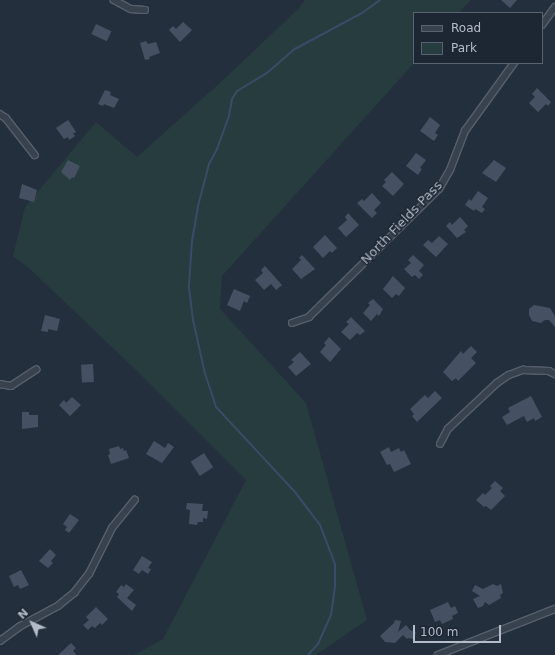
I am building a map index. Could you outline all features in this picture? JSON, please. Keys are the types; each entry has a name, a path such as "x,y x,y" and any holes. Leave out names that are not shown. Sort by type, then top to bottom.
{"street":[{"path":"114,0 131,9 145,10"},
{"path":"543,24 555,7"},
{"name":"North Fields Pass","path":"292,323 309,316 439,189 450,170 465,131 513,64"},
{"path":"0,114 6,118 35,155"},
{"path":"0,384 11,386 36,370"},
{"path":"440,444 448,429 497,383 523,370 549,371 555,374"},
{"path":"0,641 19,627 58,606 74,593 89,574 112,528 135,500"},
{"path":"438,655 555,609"}],"green space":[{"path":"305,0 471,0 460,12 413,12 413,64 222,276 220,309 306,403 367,620 316,655 134,655 163,639 246,480 137,371 30,269 13,256 25,207 96,122 137,157 222,81 299,8"}],"building":[{"path":"501,0 517,0 510,8"},
{"path":"183,22 192,30 180,42 169,30 173,26 176,29"},
{"path":"96,24 111,31 107,41 91,34"},
{"path":"146,41 148,44 156,42 160,53 149,57 150,59 145,60 140,43"},
{"path":"537,88 551,102 548,106 546,104 538,112 529,103 535,97 532,94"},
{"path":"105,90 111,92 110,95 119,99 114,108 104,104 103,106 98,104"},
{"path":"430,117 440,125 435,133 438,135 434,141 420,131"},
{"path":"68,120 76,132 73,134 75,136 69,140 68,137 64,139 56,128"},
{"path":"416,153 426,160 420,168 422,169 418,175 406,166"},
{"path":"68,160 80,166 74,178 72,177 70,180 61,172"},
{"path":"494,160 506,168 496,182 482,173"},
{"path":"392,172 404,184 393,196 382,186 386,182 384,180"},
{"path":"22,184 37,190 34,202 19,198"},
{"path":"478,191 488,198 482,207 485,209 482,213 475,209 474,211 465,205 469,199 471,201"},
{"path":"372,193 381,203 374,210 377,213 372,218 357,203 362,199 364,201"},
{"path":"348,213 359,225 346,237 338,228 347,220 345,217"},
{"path":"460,217 468,226 464,230 466,232 457,238 446,226 450,222 452,225"},
{"path":"325,235 337,248 332,253 330,251 323,258 313,247"},
{"path":"439,236 448,244 436,257 423,245 428,240 432,243"},
{"path":"302,255 315,269 301,279 292,269 301,260 299,258"},
{"path":"413,255 424,265 419,271 423,275 419,279 415,275 412,277 404,269 411,263 408,260"},
{"path":"265,266 282,285 276,290 271,284 264,290 255,280 263,273 261,270"},
{"path":"393,276 405,288 399,296 396,294 392,298 383,289"},
{"path":"234,289 250,296 247,303 244,301 240,311 227,305"},
{"path":"373,299 383,309 379,316 377,314 371,321 363,313 370,305 368,303"},
{"path":"534,305 550,308 555,316 555,327 549,320 545,320 541,323 532,321 529,315 529,309"},
{"path":"45,315 60,319 57,331 48,329 48,332 41,331"},
{"path":"351,317 365,331 360,335 357,333 350,340 341,332 349,324 346,322"},
{"path":"329,337 341,349 330,362 320,352 326,345 324,343"},
{"path":"471,346 477,352 471,358 476,363 458,381 456,378 452,381 443,372 461,351 463,354"},
{"path":"300,352 311,364 296,376 288,367 294,362 291,360"},
{"path":"93,364 94,382 82,383 81,365"},
{"path":"435,391 442,398 417,422 412,416 414,414 410,409 425,395 428,398"},
{"path":"531,396 542,417 535,421 534,418 527,422 524,416 507,425 502,417 510,412 508,408"},
{"path":"72,397 81,405 70,416 59,405 64,400 66,403"},
{"path":"22,412 29,412 29,415 38,415 38,427 22,429"},
{"path":"154,441 165,448 168,443 174,447 162,463 146,454"},
{"path":"119,446 120,449 123,448 124,451 126,450 129,458 111,464 108,455 110,454 109,449"},
{"path":"389,447 391,452 399,448 401,452 404,450 411,464 394,472 390,464 387,465 380,452"},
{"path":"204,453 213,467 200,476 191,462"},
{"path":"495,481 503,488 500,491 505,496 491,510 486,506 484,507 476,500 483,493 485,495 492,488 490,486"},
{"path":"187,503 203,504 202,511 208,511 207,519 203,518 203,522 198,522 197,525 189,524 190,510 186,509"},
{"path":"70,514 79,520 69,533 65,530 67,527 63,524"},
{"path":"50,549 56,555 51,561 53,563 48,568 39,561"},
{"path":"142,556 152,562 148,568 151,569 148,574 142,570 139,574 133,570"},
{"path":"21,570 29,585 20,589 18,585 14,587 9,576"},
{"path":"126,584 134,590 127,598 136,605 132,611 117,597 119,594 116,592 121,585 124,587"},
{"path":"493,584 497,586 501,584 503,593 500,595 501,598 489,605 485,602 483,606 478,608 473,599 480,596 472,591 475,585 483,589"},
{"path":"448,602 451,608 455,606 458,613 452,616 453,619 442,624 440,620 435,622 430,610"},
{"path":"96,607 108,619 102,625 100,623 95,628 92,626 88,630 83,625 89,620 86,617"},
{"path":"395,620 401,621 398,632 406,625 410,630 416,632 414,639 407,639 403,635 395,643 385,642 380,636 394,623"},
{"path":"71,643 76,648 73,651 77,655 58,655"}],"waterway":[{"path":"308,655 318,644 331,615 335,585 335,564 320,525 295,492 216,407 205,374 193,320 189,285 192,241 198,206 209,164 217,149 229,116 232,99 237,91 267,73 293,50 362,13 380,0"}]}
